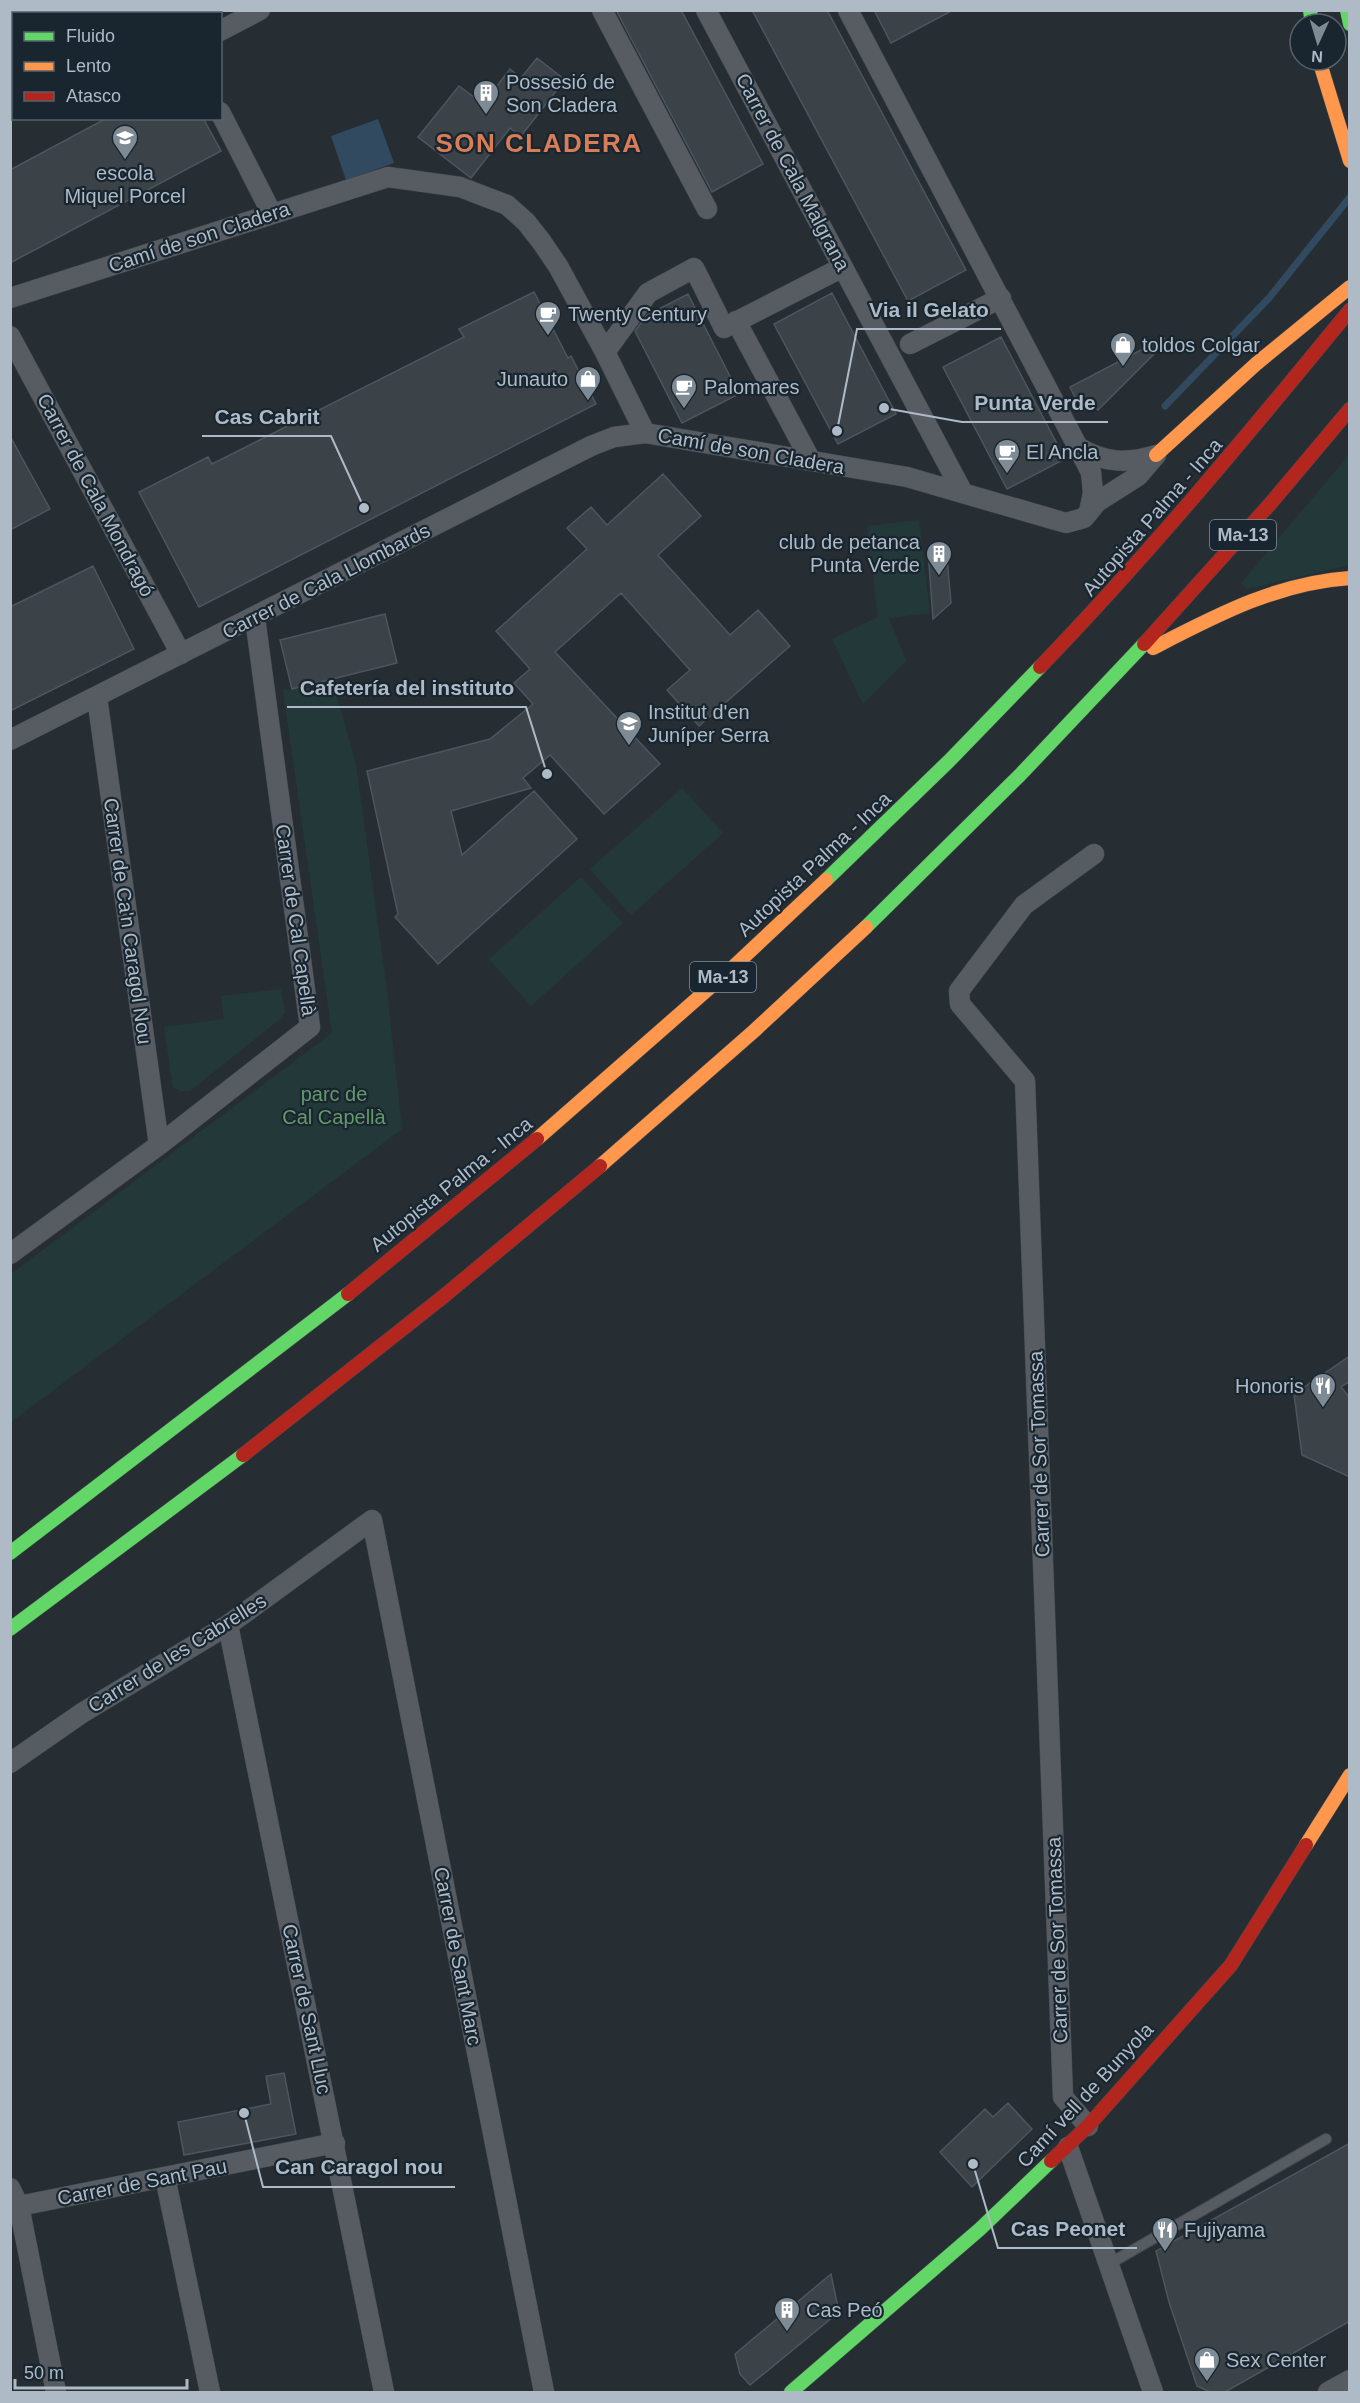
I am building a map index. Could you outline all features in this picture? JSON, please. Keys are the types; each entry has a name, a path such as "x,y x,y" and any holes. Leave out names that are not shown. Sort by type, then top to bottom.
{"main road":[{"path":"1347,10 1350,24"},
{"path":"1322,72 1350,161"},
{"path":"1156,455 1256,364 1350,287"},
{"name":"Autopista Palma - Inca","path":"10,1553 282,1346 501,1170 754,948 918,794 1073,635 1223,467 1350,310"},
{"name":"Ma-13","path":"10,1629 314,1399 662,1113 908,886 1023,773 1217,566 1350,409"},
{"path":"1133,658 1252,599 1305,584 1350,578"},
{"name":"Camí vell de Bunyola","path":"791,2392 980,2229 1088,2126 1231,1965 1350,1775"}],"street":[{"path":"222,30 260,10"},
{"path":"602,10 707,209"},
{"name":"Carrer de Cala Malgrana","path":"706,10 963,493"},
{"path":"848,10 1078,447 1094,483 1089,512"},
{"path":"222,116 272,214"},
{"name":"Camí de son Cladera","path":"10,298 388,177 460,187 517,213 541,241 558,266 605,352 645,433 907,477 1062,523 1079,521 1104,496 1138,476 1156,455"},
{"path":"605,352 648,293 694,268 724,328 843,267"},
{"path":"910,344 1001,298"},
{"path":"736,321 811,462"},
{"name":"Carrer de Cala Mondragó","path":"10,336 181,654"},
{"name":"Carrer de Cala Llombards","path":"10,740 591,446 614,437 645,433"},
{"path":"1078,447 1113,461 1138,461 1156,455"},
{"name":"Carrer de Cal Capellà","path":"10,1254 159,1144 310,1027 255,618"},
{"name":"Carrer de Ca'n Caragol Nou","path":"97,697 159,1144"},
{"name":"Carrer de Sor Tomassa","path":"1088,2126 1063,2097 1025,1081 960,1004 959,991 1024,905 1094,854"},
{"name":"Carrer de les Cabrelles","path":"10,1763 82,1713 228,1625 372,1520"},
{"name":"Carrer de Sant Marc","path":"372,1520 544,2392"},
{"name":"Carrer de Sant Lluc","path":"228,1625 384,2392"},
{"name":"Carrer de Sant Pau","path":"19,2206 335,2143"},
{"path":"1068,2147 1153,2392"},
{"path":"165,2177 210,2392"},
{"path":"10,2188 19,2206 56,2392"},
{"path":"1328,2392 1350,2380"}],"lane":[{"path":"1109,2264 1326,2139"}],"green space":[{"path":"1349,455 1349,565 1247,589 1241,583"},
{"path":"919,520 930,613 889,618 906,661 863,704 832,639 878,617 867,526"},
{"name":"parc de Cal Capellà","path":"334,686 356,764 387,991 402,1129 11,1422 11,1274 332,1033 283,690"},
{"path":"682,788 723,833 631,915 590,869"},
{"path":"581,877 623,923 531,1006 489,959"},
{"path":"281,989 285,1012 279,1020 190,1091 180,1091 173,1087 164,1027 224,1019 221,996"}],"water":[{"path":"378,119 394,163 346,180 331,136"}],"building":[{"path":"616,10 681,10 763,164 712,192"},
{"path":"752,10 827,10 966,270 908,301"},
{"path":"874,10 953,10 891,43"},
{"name":"Possesió de Son Cladera","path":"537,58 565,80 521,136 510,128 471,178 418,137 459,86 483,104 510,69 521,78"},
{"path":"103,120 204,120 221,151 10,263 10,170"},
{"path":"534,292 568,358 571,356 596,404 199,607 139,492 208,457 212,464 464,337 459,329"},
{"path":"832,293 896,414 838,444 774,324"},
{"path":"688,294 739,394 682,423 635,331 647,315"},
{"path":"1001,337 1065,459 1007,489 943,367"},
{"name":"toldos Colgar","path":"1164,338 1167,341 1098,410 1093,405 1082,412 1070,387"},
{"path":"10,436 50,509 10,530"},
{"path":"663,474 701,516 658,555 730,635 758,610 790,646 699,726 667,690 690,670 621,593 555,652 660,764 604,814 550,755 523,778 531,788 451,811 462,855 534,791 577,839 438,964 395,917 398,914 367,771 490,739 533,704 514,683 530,669 496,631 587,549 567,528 591,507 607,525"},
{"name":"club de petanca Punta Verde","path":"946,547 951,603 933,619 928,550"},
{"path":"93,566 134,649 10,711 10,607"},
{"path":"385,614 397,663 292,689 280,640"},
{"name":"Honoris","path":"1350,1356 1350,1381 1341,1387 1350,1398 1350,1477 1302,1455 1294,1394"},
{"path":"284,2073 296,2134 184,2155 178,2122 271,2104 266,2076"},
{"path":"1008,2103 1032,2129 972,2187 940,2152 985,2109 993,2117"},
{"path":"1350,2143 1350,2321 1225,2392 1210,2392 1197,2386 1169,2302 1156,2251"},
{"name":"Cas Peó","path":"831,2274 839,2312 750,2385 740,2374 735,2354"}],"waterway":[{"path":"1165,406 1269,298 1350,197"}],"traffic: fast":[{"path":"1347,10 1350,24"},
{"path":"866,927 1020,775 1144,644"},
{"path":"826,880 949,761 1040,667"},
{"path":"10,1553 348,1294"},
{"path":"10,1629 243,1455"},
{"path":"791,2392 980,2229 1051,2161"}],"traffic: slow":[{"path":"1323,72 1350,161"},
{"path":"1156,455 1256,364 1350,287"},
{"path":"1153,648 1248,602 1297,586 1350,578"},
{"path":"537,1139 731,969 826,880"},
{"path":"600,1166 754,1031 866,927"},
{"path":"1306,1845 1350,1775"}],"traffic: jam":[{"path":"1040,667 1160,537 1350,310"},
{"path":"1144,644 1271,503 1350,409"},
{"path":"348,1294 537,1139"},
{"path":"243,1455 444,1296 600,1166"},
{"path":"1051,2161 1088,2126 1231,1965 1306,1845"}],"place":[{"name":"Possesió de Son Cladera","path":"486,116"},
{"name":"escola Miquel Porcel","path":"125,161"},
{"name":"Twenty Century","path":"548,337"},
{"name":"toldos Colgar","path":"1123,368"},
{"name":"Junauto","path":"588,402"},
{"name":"Punta Verde","path":"884,408"},
{"name":"Palomares","path":"684,410"},
{"name":"Via il Gelato","path":"837,431"},
{"name":"El Ancla","path":"1007,475"},
{"name":"Cas Cabrit","path":"364,508"},
{"name":"club de petanca Punta Verde","path":"939,577"},
{"name":"Institut d'en Juníper Serra","path":"629,747"},
{"name":"Cafetería del instituto","path":"547,774"},
{"name":"Honoris","path":"1323,1409"},
{"name":"Can Caragol nou","path":"244,2113"},
{"name":"Cas Peonet","path":"973,2164"},
{"name":"Fujiyama","path":"1165,2253"},
{"name":"Cas Peó","path":"787,2333"},
{"name":"Sex Center","path":"1207,2383"}],"district":[{"name":"SON CLADERA","path":"539,143"}]}
